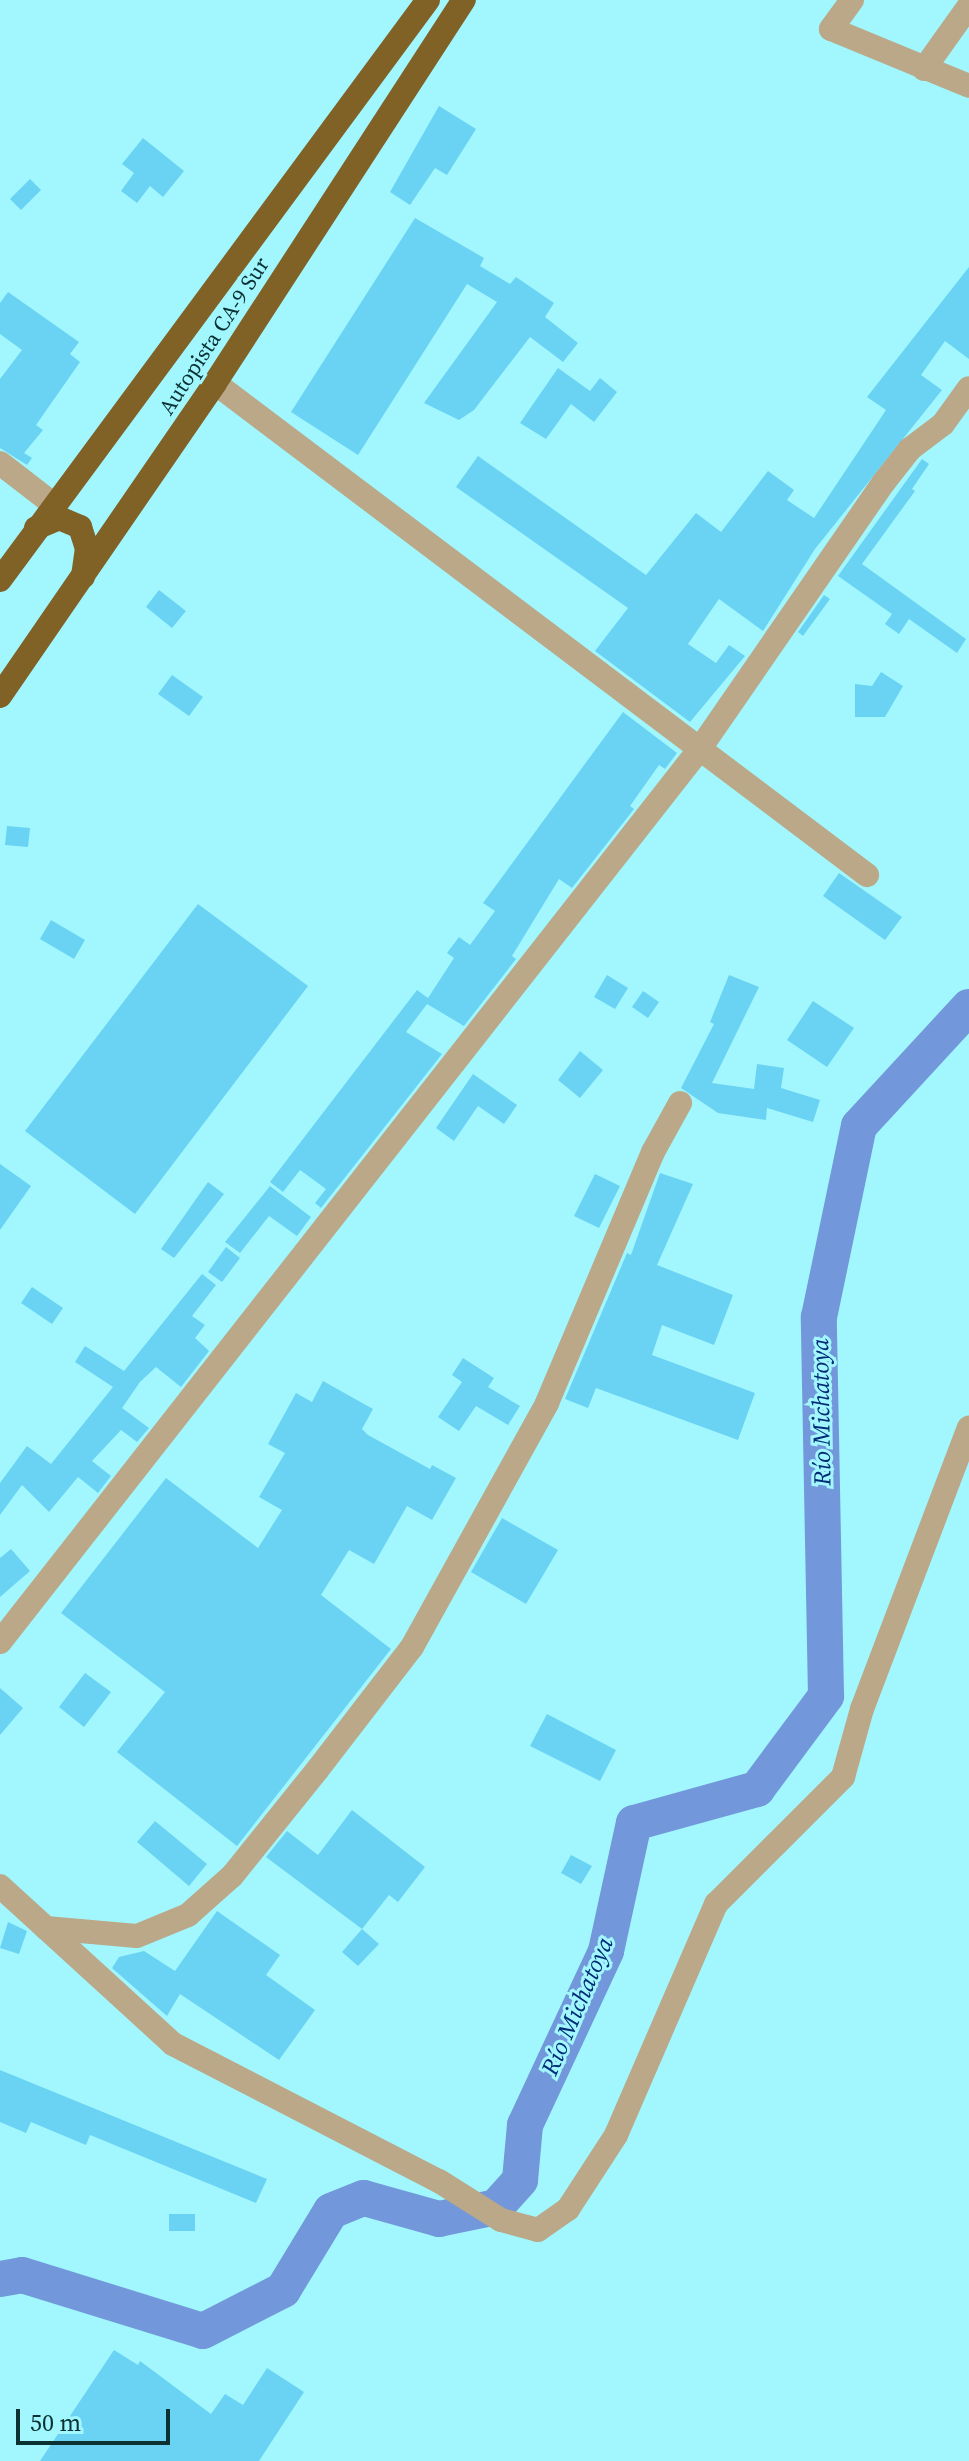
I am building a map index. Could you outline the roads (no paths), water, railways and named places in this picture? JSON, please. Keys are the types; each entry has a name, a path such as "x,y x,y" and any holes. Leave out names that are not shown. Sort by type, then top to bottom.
{"highway":[{"name":"Autopista CA-9 Sur","path":"0,580 53,504 428,0"},
{"name":"Autopista CA-9 Sur","path":"0,696 215,383 464,0"},
{"path":"36,528 59,518 80,527 87,548 82,579"}],"street":[{"path":"852,0 831,29 969,86"},
{"path":"924,69 969,6"},
{"path":"215,383 867,875"},
{"path":"0,1642 699,750 884,482 910,449 943,424 969,388"},
{"path":"0,463 53,504"},
{"path":"46,1928 137,1936 188,1915 232,1876 412,1647 547,1403 653,1152 680,1103"},
{"path":"0,1886 173,2044 439,2181 501,2220 538,2230 568,2209 616,2135 716,1904 843,1777 862,1709 969,1428"}],"waterway":[{"name":"Río Michatoya","path":"0,2279 22,2275 203,2331 283,2290 331,2211 364,2198 439,2219 496,2207 520,2180 525,2125 606,1951 634,1823 757,1789 826,1696 819,1317 859,1126 969,1007"}]}
